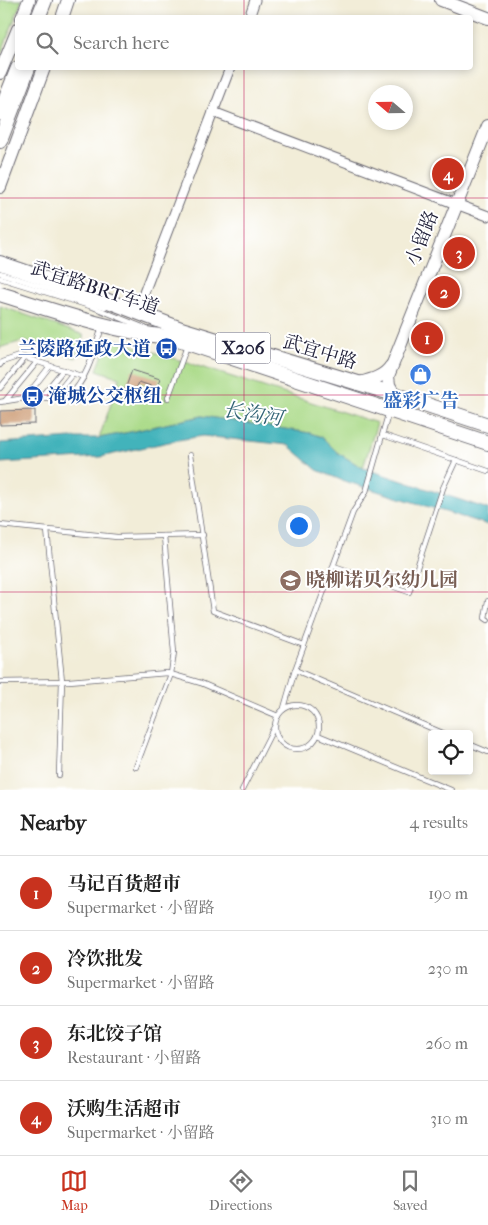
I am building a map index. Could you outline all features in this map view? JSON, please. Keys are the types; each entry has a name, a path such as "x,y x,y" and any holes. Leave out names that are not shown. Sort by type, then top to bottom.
{"main road":[{"path":"39,15 44,0"},
{"path":"49,15 54,0"},
{"path":"0,113 17,70"},
{"path":"0,141 27,70"},
{"name":"武宜中路","path":"0,263 90,294 181,329 359,383 488,425"},
{"name":"武宜中路","path":"0,294 103,325 168,337 188,343 488,443"}],"street":[{"path":"23,15 29,0"},
{"path":"63,15 68,0"},
{"path":"250,15 256,0"},
{"path":"441,0 488,18"},
{"path":"0,73 15,36"},
{"path":"0,187 43,70"},
{"path":"136,311 229,70"},
{"path":"213,112 488,216"},
{"name":"小留路","path":"394,394 389,385 388,376 392,364 488,126"},
{"name":"小留路","path":"359,383 388,372 392,364"}],"lane":[{"name":"武宜路BRT车道","path":"0,273 181,329"},
{"name":"武宜路BRT车道","path":"0,278 93,307 168,337"},
{"path":"2,402 25,398 64,398 69,396 84,377 103,325"},
{"path":"168,398 188,343"},
{"path":"0,365 2,362 20,356 84,377"},
{"path":"0,388 25,358"},
{"path":"2,402 37,362"},
{"path":"25,398 50,366"},
{"path":"40,398 63,370"},
{"path":"53,398 73,374"},
{"path":"242,790 275,726 278,716 284,708 295,670 353,512 366,492 390,410"},
{"path":"382,435 488,471"},
{"path":"190,455 213,611 304,645"},
{"path":"334,566 409,592 444,488 456,460"},
{"path":"0,525 117,537 203,535"},
{"path":"47,530 62,681 59,775"},
{"path":"136,767 171,674 174,652 164,536"},
{"path":"488,600 486,618 488,620"},
{"path":"295,670 436,730"},
{"path":"0,682 62,681 167,673 201,683 278,716"},
{"path":"275,726 276,733 283,744 296,749 309,746 318,735 319,721 311,709 298,704 284,708"},
{"path":"318,735 451,790"},
{"path":"473,746 488,752"}],"green space":[{"path":"0,0 22,0 15,15 0,57"},
{"path":"0,306 84,335 76,358 23,341 0,349"},
{"path":"116,340 377,423 363,468 338,453 322,437 310,433 202,416 99,438 120,378 97,370 107,343"}],"water":[{"path":"202,416 310,433 322,437 338,453 363,468 488,509 488,525 341,480 317,470 288,445 203,436 100,457 0,463 0,443 99,438"}],"building":[{"path":"132,370 160,379 157,388 139,382 132,401 122,398"},
{"path":"35,410 35,424 0,425 0,411"}],"place":[{"name":"沃购生活超市","path":"448,174"},
{"name":"东北饺子馆","path":"459,253"},
{"name":"冷饮批发","path":"444,292"},
{"name":"马记百货超市","path":"427,338"},
{"name":"兰陵路延政大道","path":"167,349"},
{"name":"盛彩广告","path":"421,375"},
{"name":"淹城公交枢纽","path":"32,396"},
{"name":"晓柳诺贝尔幼儿园","path":"290,580"}],"water label":[{"name":"长沟河","path":"253,414"}]}
